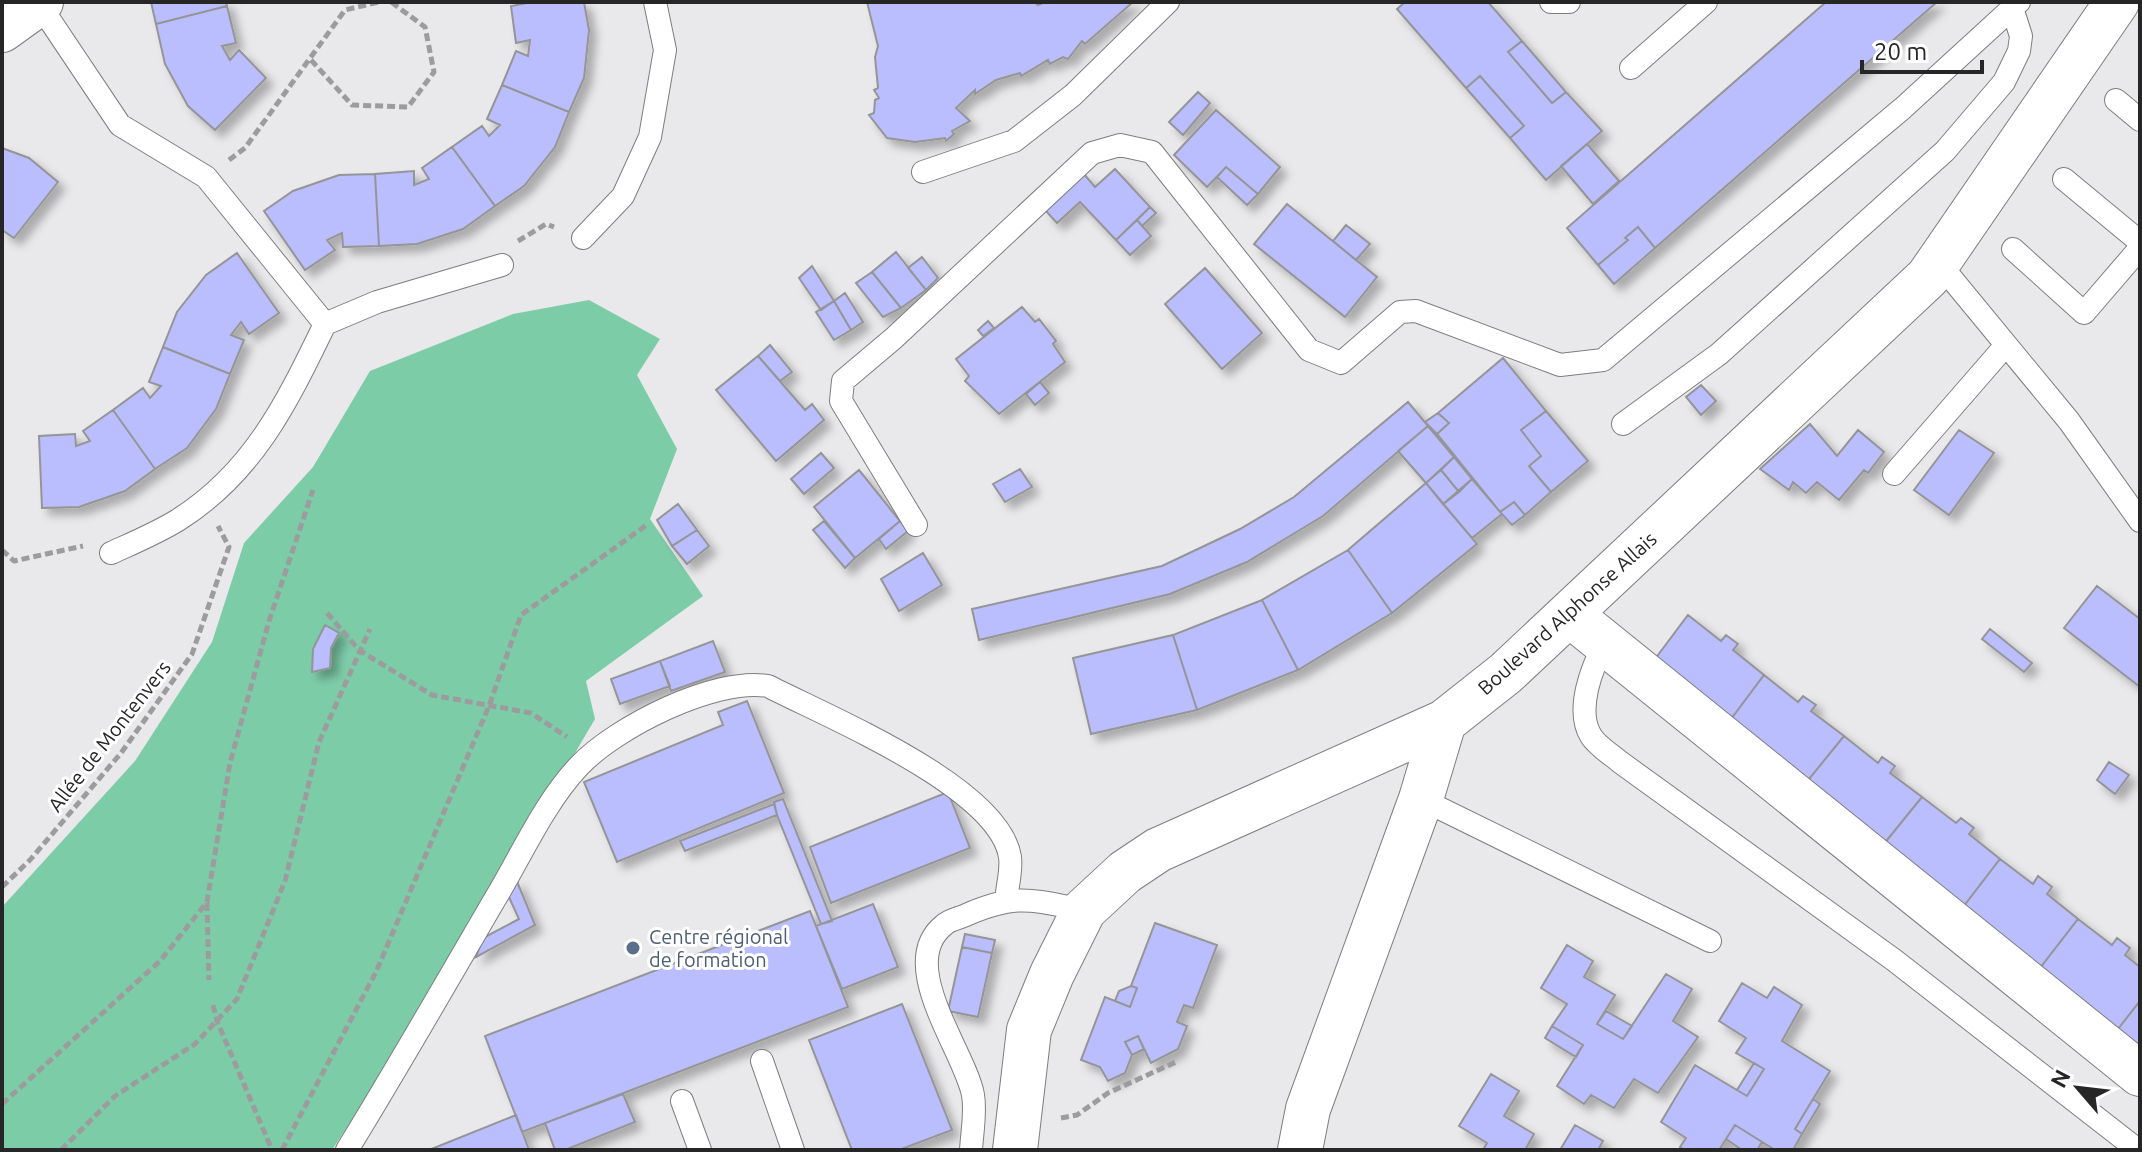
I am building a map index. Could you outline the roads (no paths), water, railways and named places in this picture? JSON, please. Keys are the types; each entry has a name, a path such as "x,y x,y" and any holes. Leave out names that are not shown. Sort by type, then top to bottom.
{"street":[{"name":"Boulevard Alphonse Allais","path":"1015,1150 1029,1030 1084,910 1125,872 1158,850 1444,722 1506,673 1916,288 1938,262 2117,2"},
{"path":"2,30 40,3"},
{"path":"1569,614 2140,1074"},
{"path":"1300,1150 1300,1137 1308,1109 1421,799 1444,722"}],"lane":[{"path":"583,238 623,196 650,137 665,50 655,2"},
{"path":"923,172 1014,141 1073,95 1168,2"},
{"path":"1551,2 1569,2"},
{"path":"1631,68 1706,2"},
{"path":"40,3 120,125 206,177 325,324"},
{"path":"1623,424 1719,354 1945,151 2004,82 2019,51 2021,36 2015,5"},
{"path":"916,525 841,401 843,381 894,338 1092,153 1120,145 1152,152 1309,350 1341,363 1400,312 1416,311 1560,365 1603,360 1903,108 2015,5"},
{"path":"2116,100 2140,120"},
{"path":"2013,249 2084,313 2140,245 2064,179"},
{"path":"111,553 176,521 244,465 281,414 325,324 507,255"},
{"path":"1938,262 2069,421 2140,521"},
{"path":"1894,474 2006,345"},
{"path":"1605,643 1593,667 1585,708 1590,736 1620,762 1894,960 2138,1150"},
{"path":"347,1150 541,821 577,768 609,738 726,687 746,682 768,686 939,775 976,802 1010,856 1006,901"},
{"path":"1421,799 1710,941"},
{"path":"971,1150 973,1096 935,1006 927,977 929,946 943,925 1006,901 1024,898 1084,910"},
{"path":"762,1061 793,1150"},
{"path":"682,1101 700,1150"}],"place":[{"name":"Centre régional de formation","path":"633,948"}]}
